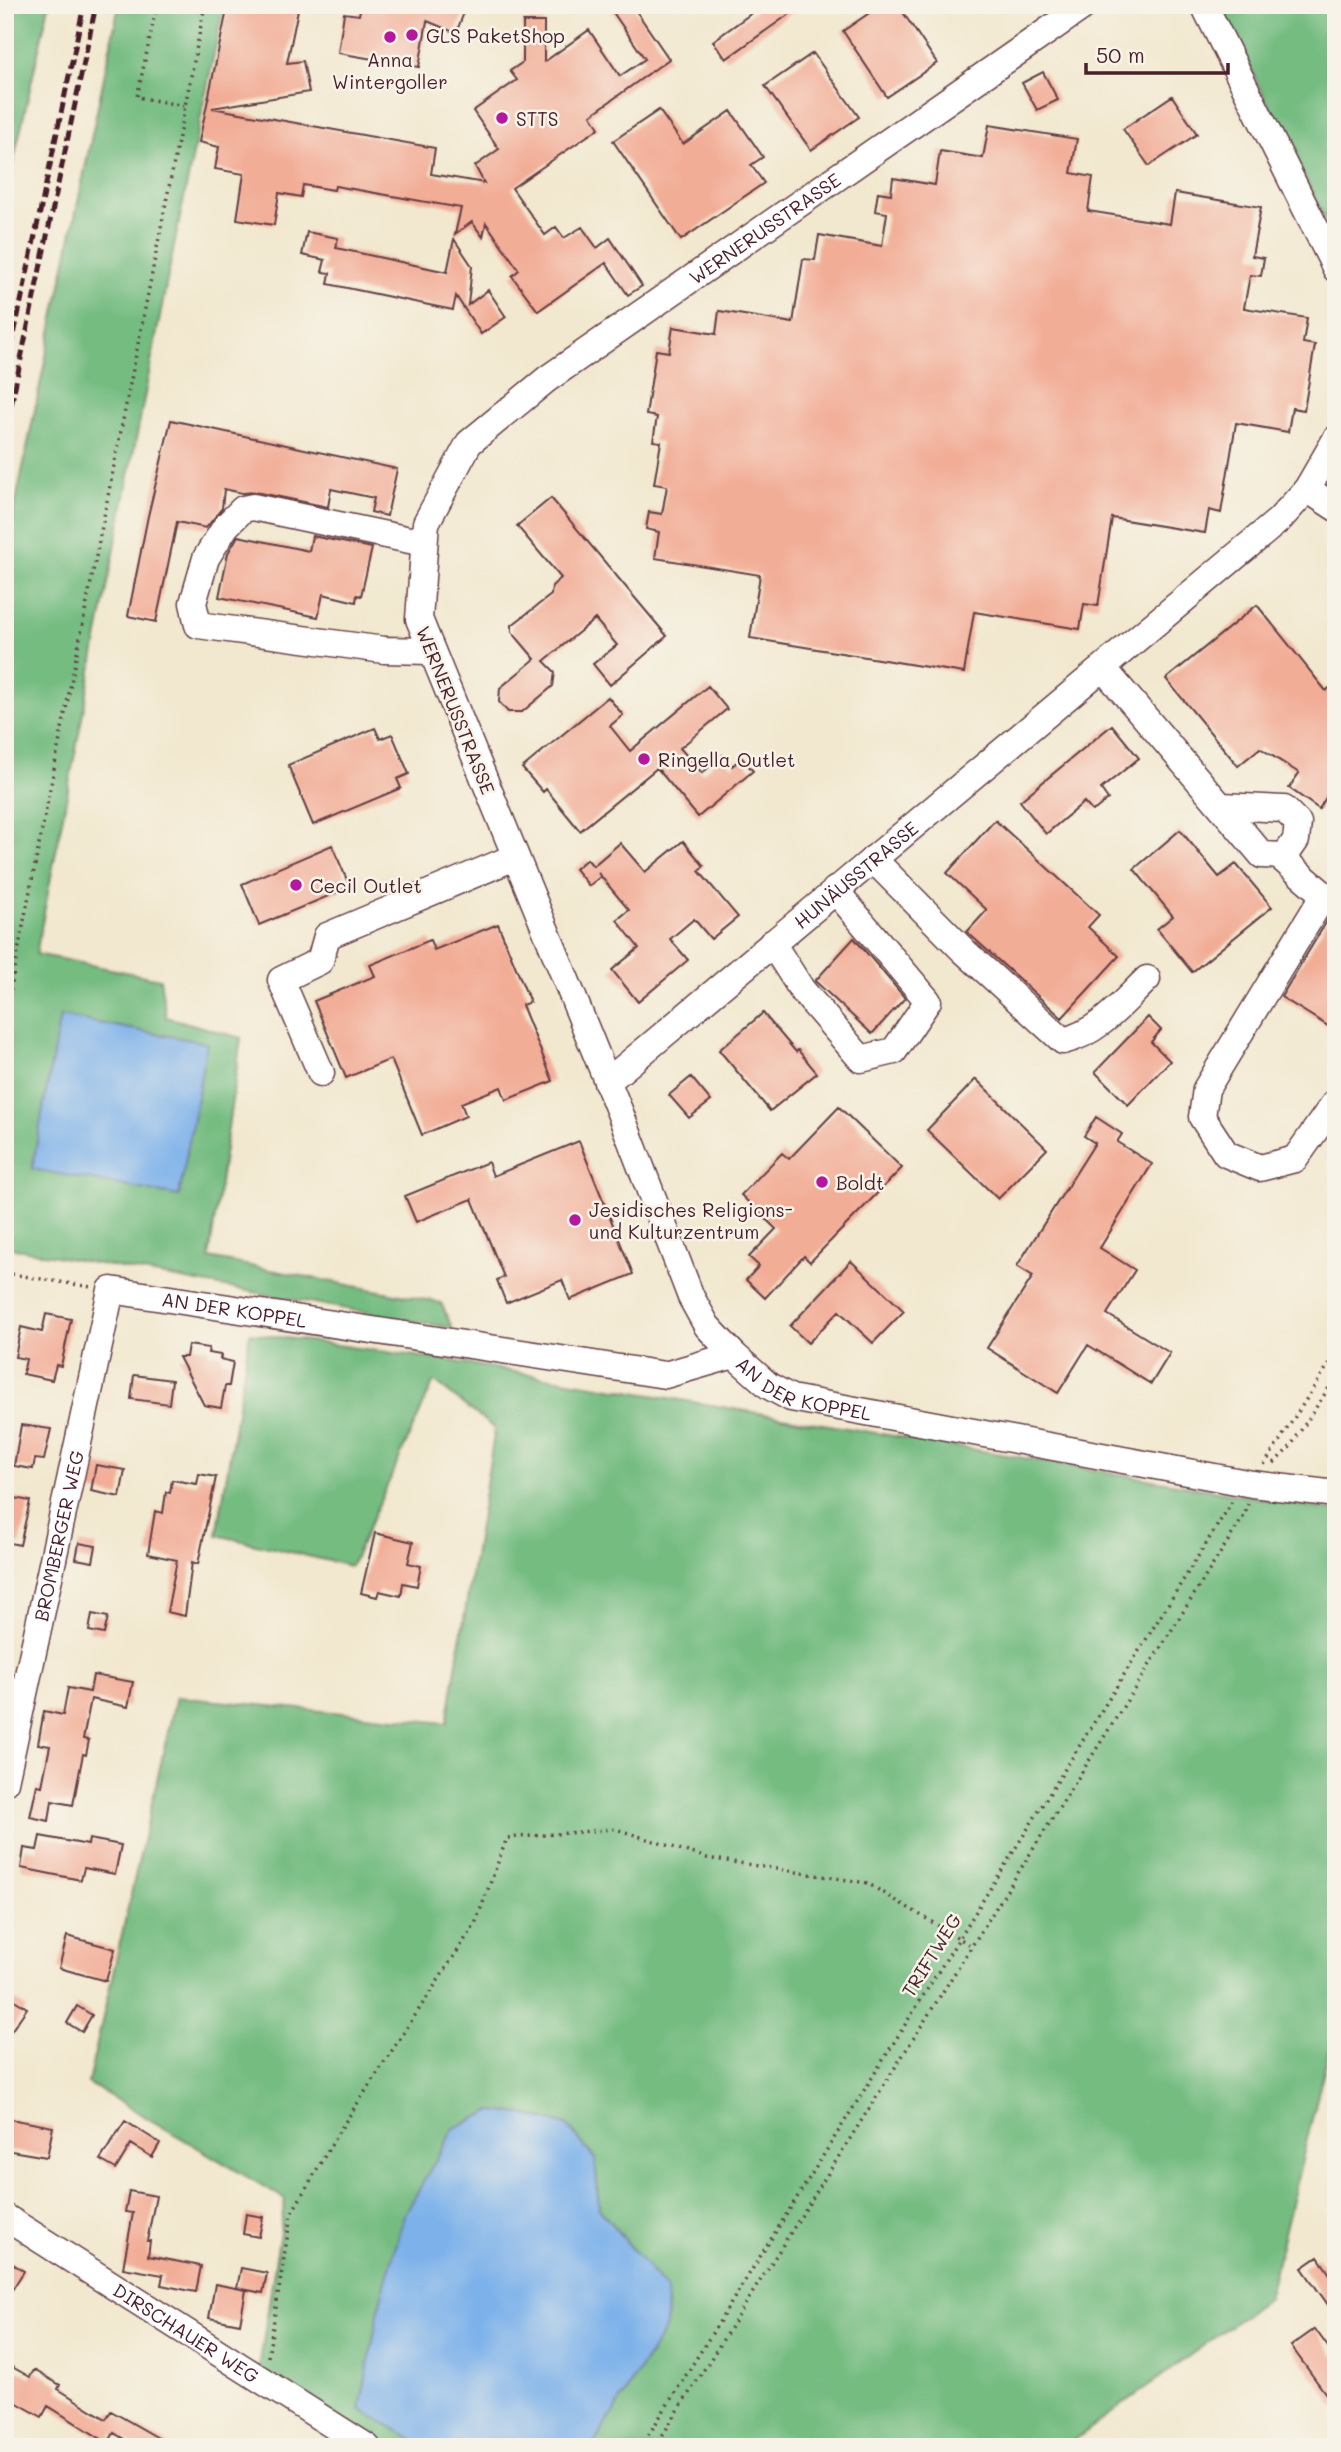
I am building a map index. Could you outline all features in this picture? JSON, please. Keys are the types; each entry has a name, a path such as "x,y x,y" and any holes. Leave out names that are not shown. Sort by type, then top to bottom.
{"street":[{"name":"WERNERUSSTRASSE","path":"734,1355 707,1326 691,1297 419,619 426,523 469,443 537,387 1085,5"},
{"path":"1204,5 1336,269"},
{"name":"HUNÄUSSTRASSE","path":"607,1082 1279,520 1307,489 1336,439"},
{"path":"1307,489 1336,508"},
{"path":"424,543 253,507 243,509 226,526 206,558 193,603 198,625 384,650 431,651"},
{"path":"1103,668 1262,855 1285,856 1296,840 1298,823 1284,809 1222,806"},
{"path":"321,1073 281,980 320,961 327,936 515,856"},
{"path":"1279,856 1324,895 1206,1089 1202,1117 1226,1154 1260,1168 1295,1159 1336,1101"},
{"path":"873,859 964,951 1063,1041 1078,1037 1103,1023 1147,979"},
{"path":"772,943 802,990 861,1059 894,1051 928,1001 835,890"},
{"name":"AN DER KOPPEL","path":"111,1290 665,1375 734,1355 769,1386 792,1398 1252,1484 1336,1494"},
{"name":"BROMBERGER WEG","path":"5,1782 111,1290"},
{"name":"DIRSCHAUER WEG","path":"5,2217 367,2447"}],"path":[{"path":"157,5 137,97 185,106"},
{"path":"5,1017 205,5"},
{"path":"5,1273 111,1290"},
{"name":"TRIFTWEG","path":"655,2447 1245,1514 1252,1484 1336,1353"},
{"name":"TRIFTWEG","path":"641,2447 1228,1506 1290,1447 1336,1377"},
{"path":"264,2382 291,2214 338,2133 475,1924 507,1838 616,1829 707,1858 867,1884 972,1946"}],"green space":[{"path":"5,5 49,5 5,198"},
{"path":"119,5 224,5 168,275 36,954 160,979 166,1017 241,1038 209,1258 441,1303 452,1328 5,1247 5,554"},
{"path":"1219,5 1336,5 1336,241"},
{"path":"250,1333 451,1361 1336,1511 1336,2021 1268,2298 1065,2447 592,2447 666,2327 667,2290 599,2209 595,2159 567,2125 524,2114 491,2111 360,2409 427,2447 381,2447 259,2369 285,2199 88,2083 176,1697 447,1723 495,1429 434,1381 351,1566 217,1535"}],"water":[{"path":"60,1016 207,1043 179,1196 32,1169"},
{"path":"491,2111 524,2114 567,2125 595,2159 599,2209 667,2290 666,2327 592,2447 427,2447 360,2409 381,2298 405,2214 454,2128"}],"building":[{"path":"228,5 299,5 287,63 303,61 309,92 212,108 435,148 431,174 484,183 475,166 499,149 473,111 517,80 510,71 523,62 523,22 544,22 544,62 589,30 620,76 645,59 608,5 632,5 669,59 591,115 599,128 512,188 545,235 556,227 564,238 582,227 597,248 610,238 642,286 628,295 606,263 538,311 512,276 519,270 486,223 483,237 472,222 455,234 461,208 335,186 334,190 303,185 301,197 279,193 274,225 237,219 244,174 215,169 219,147 199,142"},
{"name":"Anna Wintergoller","path":"361,5 454,5 453,9 465,10 456,33 427,21 419,67 338,53 344,13 359,15"},
{"path":"763,5 802,5 726,59 713,41"},
{"path":"881,5 898,5 937,63 887,97 843,31"},
{"path":"813,53 859,117 811,150 765,86"},
{"path":"1043,72 1058,100 1037,110 1022,83"},
{"path":"1172,96 1197,134 1149,166 1123,129"},
{"path":"659,110 683,144 731,111 763,157 751,165 764,183 681,240 613,141"},
{"path":"989,125 1077,139 1071,173 1093,177 1088,211 1170,224 1175,193 1261,207 1252,256 1264,258 1261,276 1250,275 1244,308 1307,318 1303,343 1315,345 1304,410 1292,408 1288,432 1236,423 1221,513 1209,510 1205,533 1112,518 1098,606 1084,604 1080,629 974,612 964,673 750,638 760,575 655,558 659,532 646,529 649,512 662,514 667,486 654,484 661,442 653,441 657,417 646,415 656,350 669,352 673,327 716,334 719,311 793,323 803,259 815,260 819,235 882,246 887,213 875,211 878,192 891,194 893,178 935,185 940,151 983,158"},
{"path":"307,232 338,238 336,248 447,272 454,239 472,266 468,305 488,290 506,317 481,334 456,296 453,310 328,284 330,273 322,272 325,260 302,255"},
{"path":"171,420 397,469 387,516 371,512 374,498 331,489 328,507 256,492 242,493 224,489 222,508 206,528 177,522 156,622 128,616"},
{"path":"551,498 667,636 610,685 593,664 617,645 595,619 544,661 555,672 553,686 522,712 508,712 499,702 500,688 535,659 512,632 512,625 551,595 552,586 561,578 517,526"},
{"path":"238,536 309,551 312,536 372,548 361,596 357,595 356,602 323,594 318,617 219,597 228,553"},
{"path":"1257,605 1326,691 1336,682 1336,792 1331,789 1319,809 1289,788 1299,773 1260,748 1238,766 1166,679"},
{"path":"708,686 727,709 680,748 702,773 723,755 732,766 742,758 753,771 698,817 657,768 580,831 546,789 543,792 522,768 608,697 623,715 610,726 630,751"},
{"path":"1112,725 1139,758 1101,789 1108,799 1096,809 1092,811 1084,802 1046,834 1020,801"},
{"path":"375,728 380,739 392,734 409,774 397,779 401,788 313,825 288,765"},
{"path":"995,820 1099,915 1088,927 1119,956 1062,1018 967,932 987,910 947,873"},
{"path":"1180,830 1219,877 1236,864 1272,907 1192,972 1157,929 1173,916 1134,869"},
{"path":"683,841 704,866 699,871 738,917 711,939 694,919 670,939 688,960 638,1002 612,970 639,948 617,920 629,910 601,876 589,886 575,869 587,859 593,866 620,843 645,872"},
{"name":"Cecil Outlet","path":"332,845 350,887 259,925 242,884"},
{"path":"1336,906 1336,1031 1281,997"},
{"path":"498,924 530,1002 522,1005 553,1081 506,1100 501,1087 461,1103 466,1116 422,1135 391,1059 346,1078 314,1001 375,976 370,965 430,940 434,950"},
{"path":"854,938 905,998 872,1034 815,981"},
{"path":"763,1013 817,1073 770,1111 719,1050"},
{"path":"1148,1017 1161,1030 1151,1042 1170,1061 1128,1105 1095,1072"},
{"path":"691,1077 711,1101 689,1118 669,1095"},
{"path":"976,1079 1047,1149 998,1199 927,1130"},
{"name":"Boldt","path":"839,1107 902,1168 810,1262 804,1256 765,1298 746,1280 759,1266 749,1257 776,1229 741,1195 782,1153 789,1159"},
{"path":"1096,1117 1122,1134 1117,1142 1152,1164 1100,1248 1135,1270 1107,1314 1170,1353 1151,1384 1088,1345 1058,1393 987,1348 1033,1276 1017,1266 1095,1143 1084,1136"},
{"path":"579,1141 633,1274 570,1300 562,1280 506,1303 497,1280 504,1277 472,1199 416,1222 405,1196 488,1162 493,1176"},
{"path":"851,1261 904,1311 873,1343 839,1311 808,1343 790,1326"},
{"path":"46,1314 71,1319 61,1366 56,1365 52,1380 23,1374 26,1359 15,1357 21,1327 42,1332"},
{"path":"188,1345 209,1348 208,1353 221,1355 220,1359 233,1362 229,1386 225,1386 221,1408 204,1405 179,1357 186,1357"},
{"path":"134,1375 172,1380 169,1404 131,1399"},
{"path":"21,1425 51,1429 44,1460 35,1459 33,1469 14,1466"},
{"path":"96,1465 125,1470 120,1497 91,1491"},
{"path":"199,1474 216,1477 198,1564 192,1562 185,1616 167,1612 177,1560 148,1554 155,1511 163,1513 166,1492 170,1493 172,1480 197,1484"},
{"path":"5,1496 30,1501 20,1545 5,1542"},
{"path":"375,1533 413,1542 408,1563 421,1566 417,1586 403,1583 401,1596 379,1591 377,1597 361,1593"},
{"path":"79,1543 96,1546 93,1562 76,1559"},
{"path":"92,1614 108,1617 104,1634 89,1631"},
{"path":"93,1675 133,1682 128,1707 91,1699 83,1739 89,1740 86,1755 83,1754 73,1805 52,1801 49,1821 30,1817 37,1785 42,1786 50,1746 38,1744 44,1711 63,1715 68,1688 90,1692"},
{"path":"40,1836 88,1845 89,1839 121,1845 115,1874 84,1868 81,1880 21,1868 24,1848 37,1850"},
{"path":"67,1936 115,1949 106,1981 59,1968"},
{"path":"5,1994 27,2008 5,2040"},
{"path":"77,2006 92,2015 82,2032 67,2023"},
{"path":"5,2118 53,2127 47,2157 5,2150"},
{"path":"125,2121 160,2143 152,2157 131,2144 116,2169 100,2160"},
{"path":"129,2191 156,2196 147,2241 150,2241 148,2256 201,2266 196,2292 161,2285 163,2275 123,2268 133,2213 125,2212"},
{"path":"246,2214 263,2217 259,2237 243,2234"},
{"path":"1318,2257 1336,2283 1336,2316 1302,2268"},
{"path":"5,2259 24,2271 5,2301"},
{"path":"241,2268 267,2273 263,2293 237,2288"},
{"path":"215,2284 246,2290 240,2324 209,2318"},
{"path":"1315,2329 1336,2358 1336,2408 1291,2346"},
{"path":"5,2363 30,2377 34,2370 60,2385 58,2389 106,2419 111,2411 174,2447 137,2447 114,2433 108,2443 48,2406 42,2417 5,2396"}],"railway":[{"path":"5,377 84,5"},
{"path":"5,434 96,5"}],"place":[{"name":"GLS PaketShop","path":"412,35"},
{"name":"Anna Wintergoller","path":"390,37"},
{"name":"STTS","path":"502,118"},
{"name":"Ringella Outlet","path":"644,759"},
{"name":"Cecil Outlet","path":"296,885"},
{"name":"Boldt","path":"822,1182"},
{"name":"Jesidisches Religions- und Kulturzentrum","path":"575,1220"}]}
